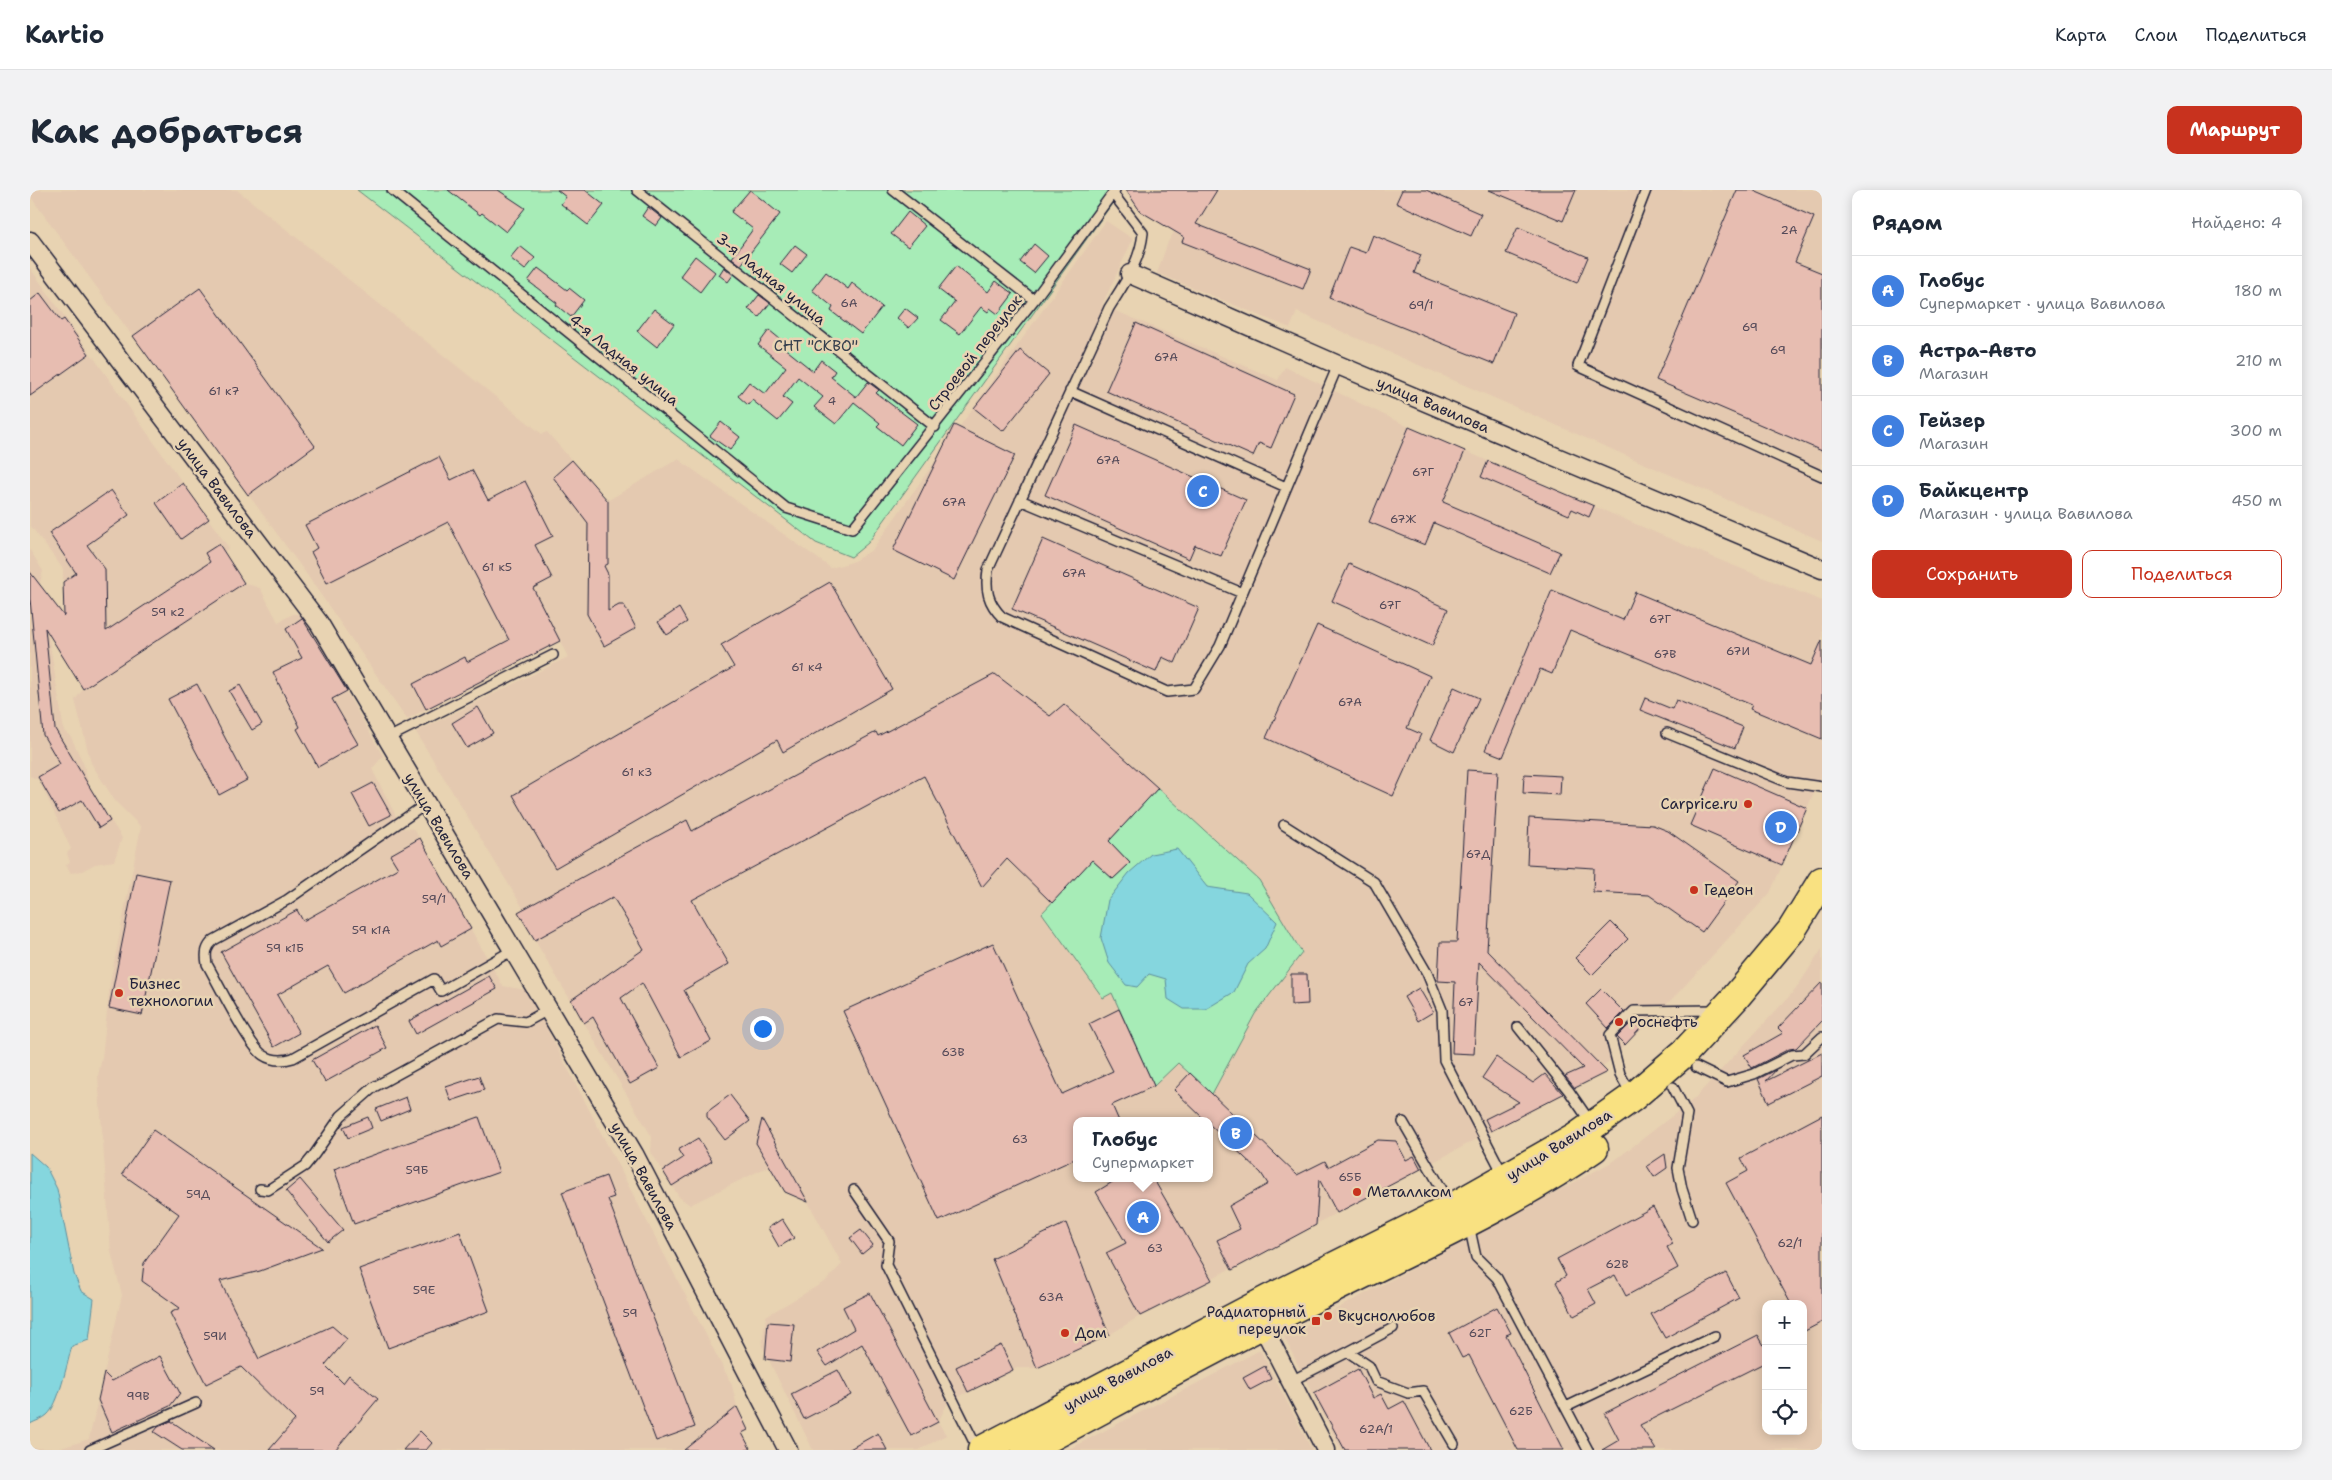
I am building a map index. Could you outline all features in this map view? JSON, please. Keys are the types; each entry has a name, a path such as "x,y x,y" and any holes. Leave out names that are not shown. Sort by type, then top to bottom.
{"main road":[{"name":"улица Вавилова","path":"1460,1214 1506,1178 1575,1138 1633,1097 1684,1054 1791,931 1822,881"},
{"name":"улица Вавилова","path":"980,1450 1258,1316 1460,1214 1584,1155 1644,1112 1696,1067 1751,1007 1805,940 1822,912"},
{"name":"улица Вавилова","path":"1026,1450 1258,1316"}],"street":[{"name":"улица Вавилова","path":"30,241 319,623 634,1154 788,1450"},
{"name":"улица Вавилова","path":"1130,274 1822,569"},
{"path":"1258,1316 1326,1450"}],"lane":[{"name":"4-я Ладная улица","path":"392,190 786,508 852,529"},
{"name":"3-я Ладная улица","path":"637,190 935,427"},
{"path":"893,190 1034,300"},
{"path":"1646,190 1578,366 1822,476"},
{"name":"Строевой переулок","path":"852,529 935,427 1034,300 1114,192"},
{"path":"1114,192 1143,233 1142,248 1130,274 1109,308 988,570 986,585 991,606 1002,617 1166,692 1194,689 1220,646 1338,364"},
{"path":"1070,391 1286,487"},
{"path":"1020,500 1242,593"},
{"path":"388,738 552,655"},
{"path":"1667,733 1787,782 1822,787"},
{"path":"426,804 287,900 208,945 205,955 207,964 252,1044 263,1055 276,1060 293,1058 434,979 441,991 513,950"},
{"path":"1284,825 1374,882 1427,973 1442,1010 1444,1060 1506,1178"},
{"path":"1633,1097 1620,1074 1610,1035 1634,1011 1724,1009"},
{"path":"260,1189 268,1190 305,1166 341,1116 374,1088 498,1019 526,1022 548,1010"},
{"path":"1518,1027 1569,1091 1593,1125"},
{"path":"1696,1067 1727,1082 1754,1074 1792,1055 1804,1054 1822,1037"},
{"path":"1673,1087 1687,1114 1678,1168 1682,1189 1692,1220"},
{"path":"1403,1122 1460,1214 1476,1257 1498,1278 1588,1450"},
{"path":"854,1190 890,1241 886,1265 980,1450"},
{"path":"1291,1381 1393,1328"},
{"path":"1566,1407 1715,1336"},
{"path":"1348,1352 1369,1366 1376,1382 1408,1393 1423,1391 1454,1444"},
{"path":"90,1450 106,1445 196,1403"}],"shaded area":[{"path":"35,190 237,190 542,434 547,432 607,501 678,459 831,568 852,562 872,550 1106,221 1133,239 1102,305 1278,380 1285,367 1409,427 1722,561 1822,601 1822,774 1770,893 1678,993 1603,1067 1605,1072 1140,1316 1109,1335 1037,1368 1017,1368 948,1402 938,1422 946,1435 919,1450 813,1450 762,1346 766,1316 826,1281 842,1264 808,1202 785,1192 769,1166 690,1205 679,1197 651,1152 652,1137 518,912 523,908 416,732 568,657 560,641 407,719 305,572 30,196","holes":["1092,860 1113,879 1130,863 1302,953 1255,1014 1212,1094 1178,1062 1154,1085 1112,992 1102,998 1042,913"]},
{"path":"1199,190 1822,190 1822,541 1297,312 1290,328 1157,273 1168,242"},
{"path":"30,268 229,548 224,552 244,583 260,588 278,622 293,614 301,614 304,618 383,756 372,769 402,828 414,829 503,986 527,990 732,1385 737,1407 748,1430 742,1433 751,1450 30,1450 30,1448 58,1449 89,1439 122,1295 111,1252 98,1076 102,1058 110,983 141,827 115,801 91,763 75,700 83,689 65,660 63,569 30,525"},
{"path":"30,550 43,571 40,583 64,731 71,737 84,765 89,786 122,838 114,861 95,864 82,871 71,873 66,865 70,862 67,853 71,849 39,780 30,776"},
{"path":"1822,949 1822,1450 1341,1450 1284,1337 1614,1161 1694,1099 1796,989"},
{"path":"1260,1350 1312,1450 1067,1450 1215,1374"}],"green space":[{"name":"СНТ \"СКВО\"","path":"357,190 1118,190 1114,201 868,543 851,557 816,543"},
{"path":"1158,788 1259,880 1302,953 1255,1014 1212,1094 1178,1063 1154,1086 1112,993 1103,998 1042,913 1092,860 1113,879 1130,863 1109,841"}],"water":[{"path":"1177,849 1207,887 1247,893 1277,922 1265,949 1248,964 1234,992 1206,1009 1184,1009 1168,999 1166,979 1149,974 1137,987 1126,985 1109,963 1101,938 1108,900 1129,873 1151,854"},
{"path":"30,1153 46,1167 57,1189 74,1274 81,1291 94,1299 89,1340 72,1346 59,1393 51,1410 45,1416 30,1424"}],"building":[{"path":"448,190 498,190 525,208 506,232"},
{"path":"557,190 585,190 604,205 588,225 561,204 566,197"},
{"path":"750,190 780,214 741,265 732,258 753,229 731,212"},
{"path":"1126,190 1217,190 1196,224 1311,269 1303,289 1182,242 1184,237 1140,211"},
{"path":"1402,190 1426,190 1481,214 1471,236 1396,203"},
{"path":"1489,190 1576,190 1563,221"},
{"path":"1737,190 1752,190 1814,217 1795,262 1822,273 1822,451 1656,380"},
{"path":"648,207 662,218 656,226 642,216"},
{"path":"908,212 925,226 908,247 891,234"},
{"path":"1518,227 1588,257 1577,283 1506,253"},
{"path":"1373,235 1421,255 1414,273 1514,313 1494,364 1329,298 1349,247 1366,253"},
{"path":"1034,244 1048,256 1034,273 1020,262"},
{"path":"795,245 807,254 792,273 780,264"},
{"path":"520,246 535,258 525,270 510,258"},
{"path":"695,256 715,272 700,292 680,276"},
{"path":"956,266 988,292 996,281 1013,294 998,314 990,308 988,312 981,307 960,334 941,320 955,302 938,289"},
{"path":"724,267 733,275 728,282 719,275"},
{"path":"538,268 584,300 571,317 556,305 557,303 528,281"},
{"path":"826,272 848,289 852,283 882,307 861,334 831,311 833,307 812,290"},
{"path":"200,288 315,446 248,495 133,336"},
{"path":"40,293 61,321 64,319 89,354 30,396 30,301"},
{"path":"759,295 770,303 759,317 748,309"},
{"path":"905,308 918,318 909,328 897,318"},
{"path":"654,309 674,324 657,347 637,331"},
{"path":"1136,323 1294,394 1271,448 1259,443 1253,456 1106,391"},
{"path":"769,330 786,344 783,347 813,371 821,360 835,371 831,377 856,397 868,382 879,390 876,393 917,424 901,445 877,426 880,423 854,402 836,424 814,407 823,397 798,377 783,397 792,404 778,421 752,400 748,405 738,396 749,382 765,394 786,367 758,345"},
{"path":"1020,350 1049,374 1003,431 974,408"},
{"path":"721,422 740,437 730,450 710,436"},
{"path":"954,425 1015,455 954,580 893,550"},
{"path":"1076,425 1246,500 1221,556 1195,545 1189,559 1045,495"},
{"path":"1409,427 1465,451 1443,502 1560,552 1550,573 1434,523 1425,545 1369,522"},
{"path":"439,457 451,480 472,470 488,500 525,481 553,536 535,545 552,578 533,588 560,641 426,709 413,684 465,657 467,662 509,640 448,522 327,583 311,552 317,548 305,525"},
{"path":"572,460 608,501 608,564 604,566 608,574 608,611 619,605 624,605 636,628 604,646 587,614 588,523 553,477"},
{"path":"1488,461 1594,506 1589,517 1572,509 1569,515 1481,477"},
{"path":"183,483 209,519 181,539 156,503"},
{"path":"111,490 129,515 87,545 105,569 106,631 210,562 205,553 219,544 244,583 83,689 45,628 55,729 110,821 99,828 82,800 59,813 38,777 60,764 43,735 30,599 30,572 64,616 63,582 76,573 49,533"},
{"path":"1043,539 1199,608 1175,663 1162,657 1156,672 1012,609"},
{"path":"1349,564 1448,609 1432,646 1332,601"},
{"path":"830,582 892,689 783,752 777,740 555,868 513,795 734,667 721,645"},
{"path":"1552,590 1623,620 1635,592 1811,665 1822,640 1822,739 1750,709 1752,705 1570,630 1552,674 1540,669 1503,757 1485,750"},
{"path":"679,608 687,622 667,635 658,622"},
{"path":"302,618 347,691 332,699 358,744 318,767 297,729 300,727 273,672 302,658 286,629"},
{"path":"1317,625 1430,676 1407,728 1421,734 1393,796 1266,738"},
{"path":"995,674 1050,716 1064,704 1158,788 1109,841 1130,863 1113,879 1092,860 1052,903 1007,859 982,887 924,776 692,900 729,964 684,990 711,1041 681,1057 642,983 621,998 659,1068 630,1084 593,1017 584,1023 571,1000 644,949 613,897 535,940 518,912 687,820 692,831 876,732 878,736"},
{"path":"197,684 247,780 219,795 168,699"},
{"path":"240,685 262,724 252,730 229,691"},
{"path":"1454,687 1479,698 1454,752 1430,740"},
{"path":"1645,698 1672,709 1676,700 1743,727 1735,748 1640,710"},
{"path":"478,707 493,733 467,748 452,723"},
{"path":"1715,768 1807,808 1782,865 1690,825"},
{"path":"1467,770 1498,772 1487,950 1607,1072 1575,1088 1565,1076 1583,1068 1479,962 1474,1054 1452,1053 1455,982 1438,981 1440,942 1457,942"},
{"path":"1524,774 1561,776 1560,795 1523,793"},
{"path":"373,783 391,815 369,826 352,794"},
{"path":"1529,818 1653,825 1668,831 1739,881 1702,932 1649,895 1593,892 1594,868 1527,864"},
{"path":"420,838 471,929 441,946 438,940 344,993 328,966 277,995 299,1033 274,1047 221,952 297,910 303,921 398,868 390,855"},
{"path":"136,873 170,880 142,1015 109,1008"},
{"path":"1611,922 1628,939 1592,975 1575,958"},
{"path":"993,943 1062,1094 1113,1071 1089,1024 1119,1009 1154,1086 1112,1105 1117,1117 1073,1117 1073,1160 939,1221 843,1011"},
{"path":"1291,974 1307,974 1308,1004 1291,1005"},
{"path":"489,976 497,989 416,1034 409,1021"},
{"path":"1822,982 1822,1021 1796,1048 1789,1049 1752,1068 1744,1055 1783,1033 1778,1028"},
{"path":"1419,988 1433,1012 1418,1021 1404,997"},
{"path":"1601,989 1624,1012 1608,1028 1586,1004"},
{"path":"1633,1021 1641,1028 1625,1045 1617,1037"},
{"path":"375,1025 387,1048 325,1082 312,1060"},
{"path":"1822,1053 1822,1076 1769,1103 1758,1079 1776,1070 1766,1081"},
{"path":"1496,1057 1533,1083 1545,1074 1563,1094 1491,1131 1485,1119 1519,1102 1482,1078"},
{"path":"1190,1073 1297,1175 1325,1161 1328,1167 1378,1140 1396,1141 1406,1160 1414,1156 1421,1169 1337,1213 1319,1179 1316,1225 1232,1270 1217,1240 1240,1229 1229,1206 1268,1184 1261,1173 1213,1128 1213,1117 1202,1117 1174,1090"},
{"path":"479,1076 484,1090 451,1101 446,1087"},
{"path":"730,1095 750,1121 725,1140 707,1117 707,1112"},
{"path":"406,1097 410,1109 381,1121 376,1109"},
{"path":"1822,1115 1822,1322 1807,1330 1807,1300 1789,1300 1726,1183 1748,1171 1741,1158"},
{"path":"368,1117 372,1128 348,1138 343,1127"},
{"path":"479,1117 499,1172 354,1224 334,1169"},
{"path":"762,1119 808,1202 785,1192 756,1143"},
{"path":"153,1130 322,1248 260,1271 220,1281 259,1359 332,1326 347,1339 325,1365 343,1383 349,1375 378,1399 335,1450 269,1450 295,1420 241,1367 206,1384 170,1313 180,1308 142,1281 144,1263 179,1214 122,1174"},
{"path":"698,1138 712,1161 672,1186 663,1171 683,1158 678,1150"},
{"path":"1665,1154 1667,1168 1654,1177 1647,1166"},
{"path":"606,1176 614,1197 608,1199 695,1427 656,1441 562,1192"},
{"path":"300,1179 343,1230 328,1242 286,1191"},
{"path":"1112,1182 1155,1182 1212,1280 1140,1316 1106,1253 1126,1243 1096,1192"},
{"path":"1653,1207 1673,1244 1667,1247 1678,1268 1626,1296 1615,1275 1588,1289 1596,1304 1574,1316 1556,1282 1566,1276 1557,1259"},
{"path":"782,1219 794,1238 779,1247 768,1228"},
{"path":"1066,1223 1109,1335 1037,1368 992,1259"},
{"path":"861,1230 873,1245 862,1254 850,1238"},
{"path":"460,1232 489,1311 388,1348 359,1269"},
{"path":"1726,1273 1739,1298 1665,1338 1651,1314"},
{"path":"870,1293 938,1422 911,1436 862,1344 827,1366 817,1352 854,1329 843,1307"},
{"path":"1497,1307 1511,1333 1506,1335 1564,1450 1518,1450 1469,1355 1462,1358 1449,1333"},
{"path":"768,1322 794,1324 790,1362 765,1359"},
{"path":"1758,1335 1762,1342 1762,1364 1640,1425 1656,1450 1602,1450 1619,1440 1605,1413"},
{"path":"1001,1345 1013,1370 968,1392 956,1367"},
{"path":"160,1356 180,1393 170,1406 112,1432 98,1400 104,1373 112,1381"},
{"path":"1265,1366 1271,1379 1250,1390 1243,1378"},
{"path":"1358,1369 1373,1398 1381,1394 1389,1409 1404,1401 1430,1450 1345,1450 1314,1393"},
{"path":"838,1370 851,1395 804,1419 791,1394"},
{"path":"737,1407 748,1430 742,1433 751,1450 684,1450"},
{"path":"171,1421 214,1450 182,1450 154,1432 158,1427"},
{"path":"420,1431 432,1443 426,1450 403,1450"},
{"path":"878,1433 887,1450 848,1450"}],"place":[{"name":"Гейзер","path":"1203,491"},
{"name":"Carprice.ru","path":"1748,804"},
{"name":"Байкцентр","path":"1781,827"},
{"name":"Гедеон","path":"1694,890"},
{"name":"Бизнес технологии","path":"119,993"},
{"name":"Роснефть","path":"1619,1022"},
{"name":"Астра-Авто","path":"1236,1133"},
{"name":"Металлком","path":"1357,1192"},
{"name":"Глобус","path":"1143,1217"},
{"name":"Вкуснолюбов","path":"1328,1316"},
{"name":"Радиаторный переулок","path":"1316,1321"},
{"name":"Дом","path":"1065,1333"}]}
